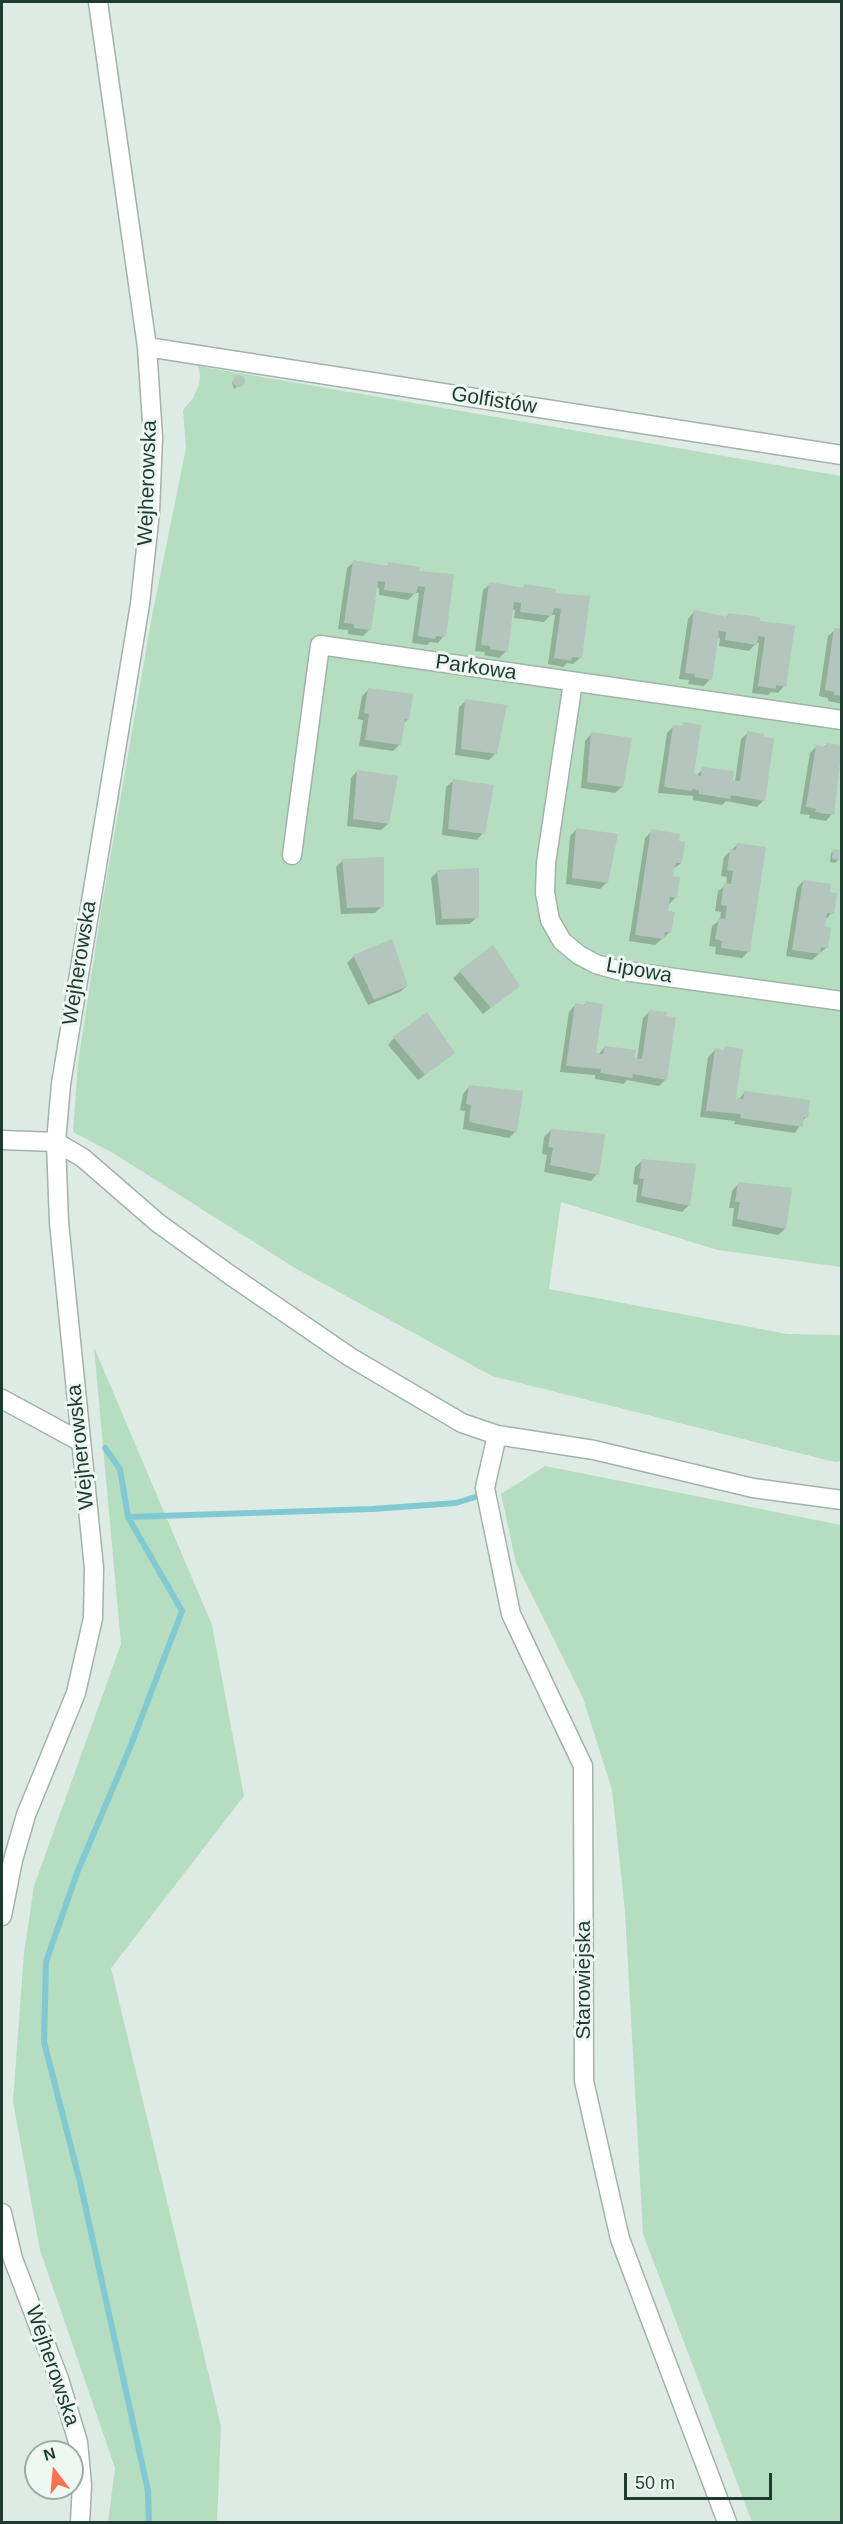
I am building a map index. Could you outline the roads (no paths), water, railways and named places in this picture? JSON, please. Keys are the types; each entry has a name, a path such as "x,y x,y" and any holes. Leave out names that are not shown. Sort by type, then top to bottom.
{"street":[{"name":"Wejherowska","path":"2,1916 5,1894 26,1815 68,1717 79,1682 93,1618 94,1568 58,1223 56,1142 68,1039 140,604 150,512 153,437 147,347 98,2"},
{"name":"Golfistów","path":"147,347 842,455"},
{"name":"Parkowa","path":"292,855 320,645 842,720"},
{"name":"Lipowa","path":"573,682 545,893 550,920 562,941 579,955 596,964 617,970 842,1001"},
{"path":"2,1140 56,1142 82,1158 158,1223 230,1275 350,1357 462,1423 497,1435 594,1450 753,1488 842,1500"},
{"path":"2,1399 81,1442"},
{"name":"Starowiejska","path":"497,1435 485,1488 511,1614 583,1766 584,2081 620,2239 727,2523"},
{"name":"Wejherowska","path":"2,2213 13,2259 59,2379 78,2442 82,2485 80,2523"}],"waterway":[{"path":"105,1448 120,1469 128,1517 182,1611 131,1745 77,1873 46,1962 44,2042 80,2182 148,2491 149,2522"},
{"path":"128,1517 372,1509 456,1503 478,1496"}]}
